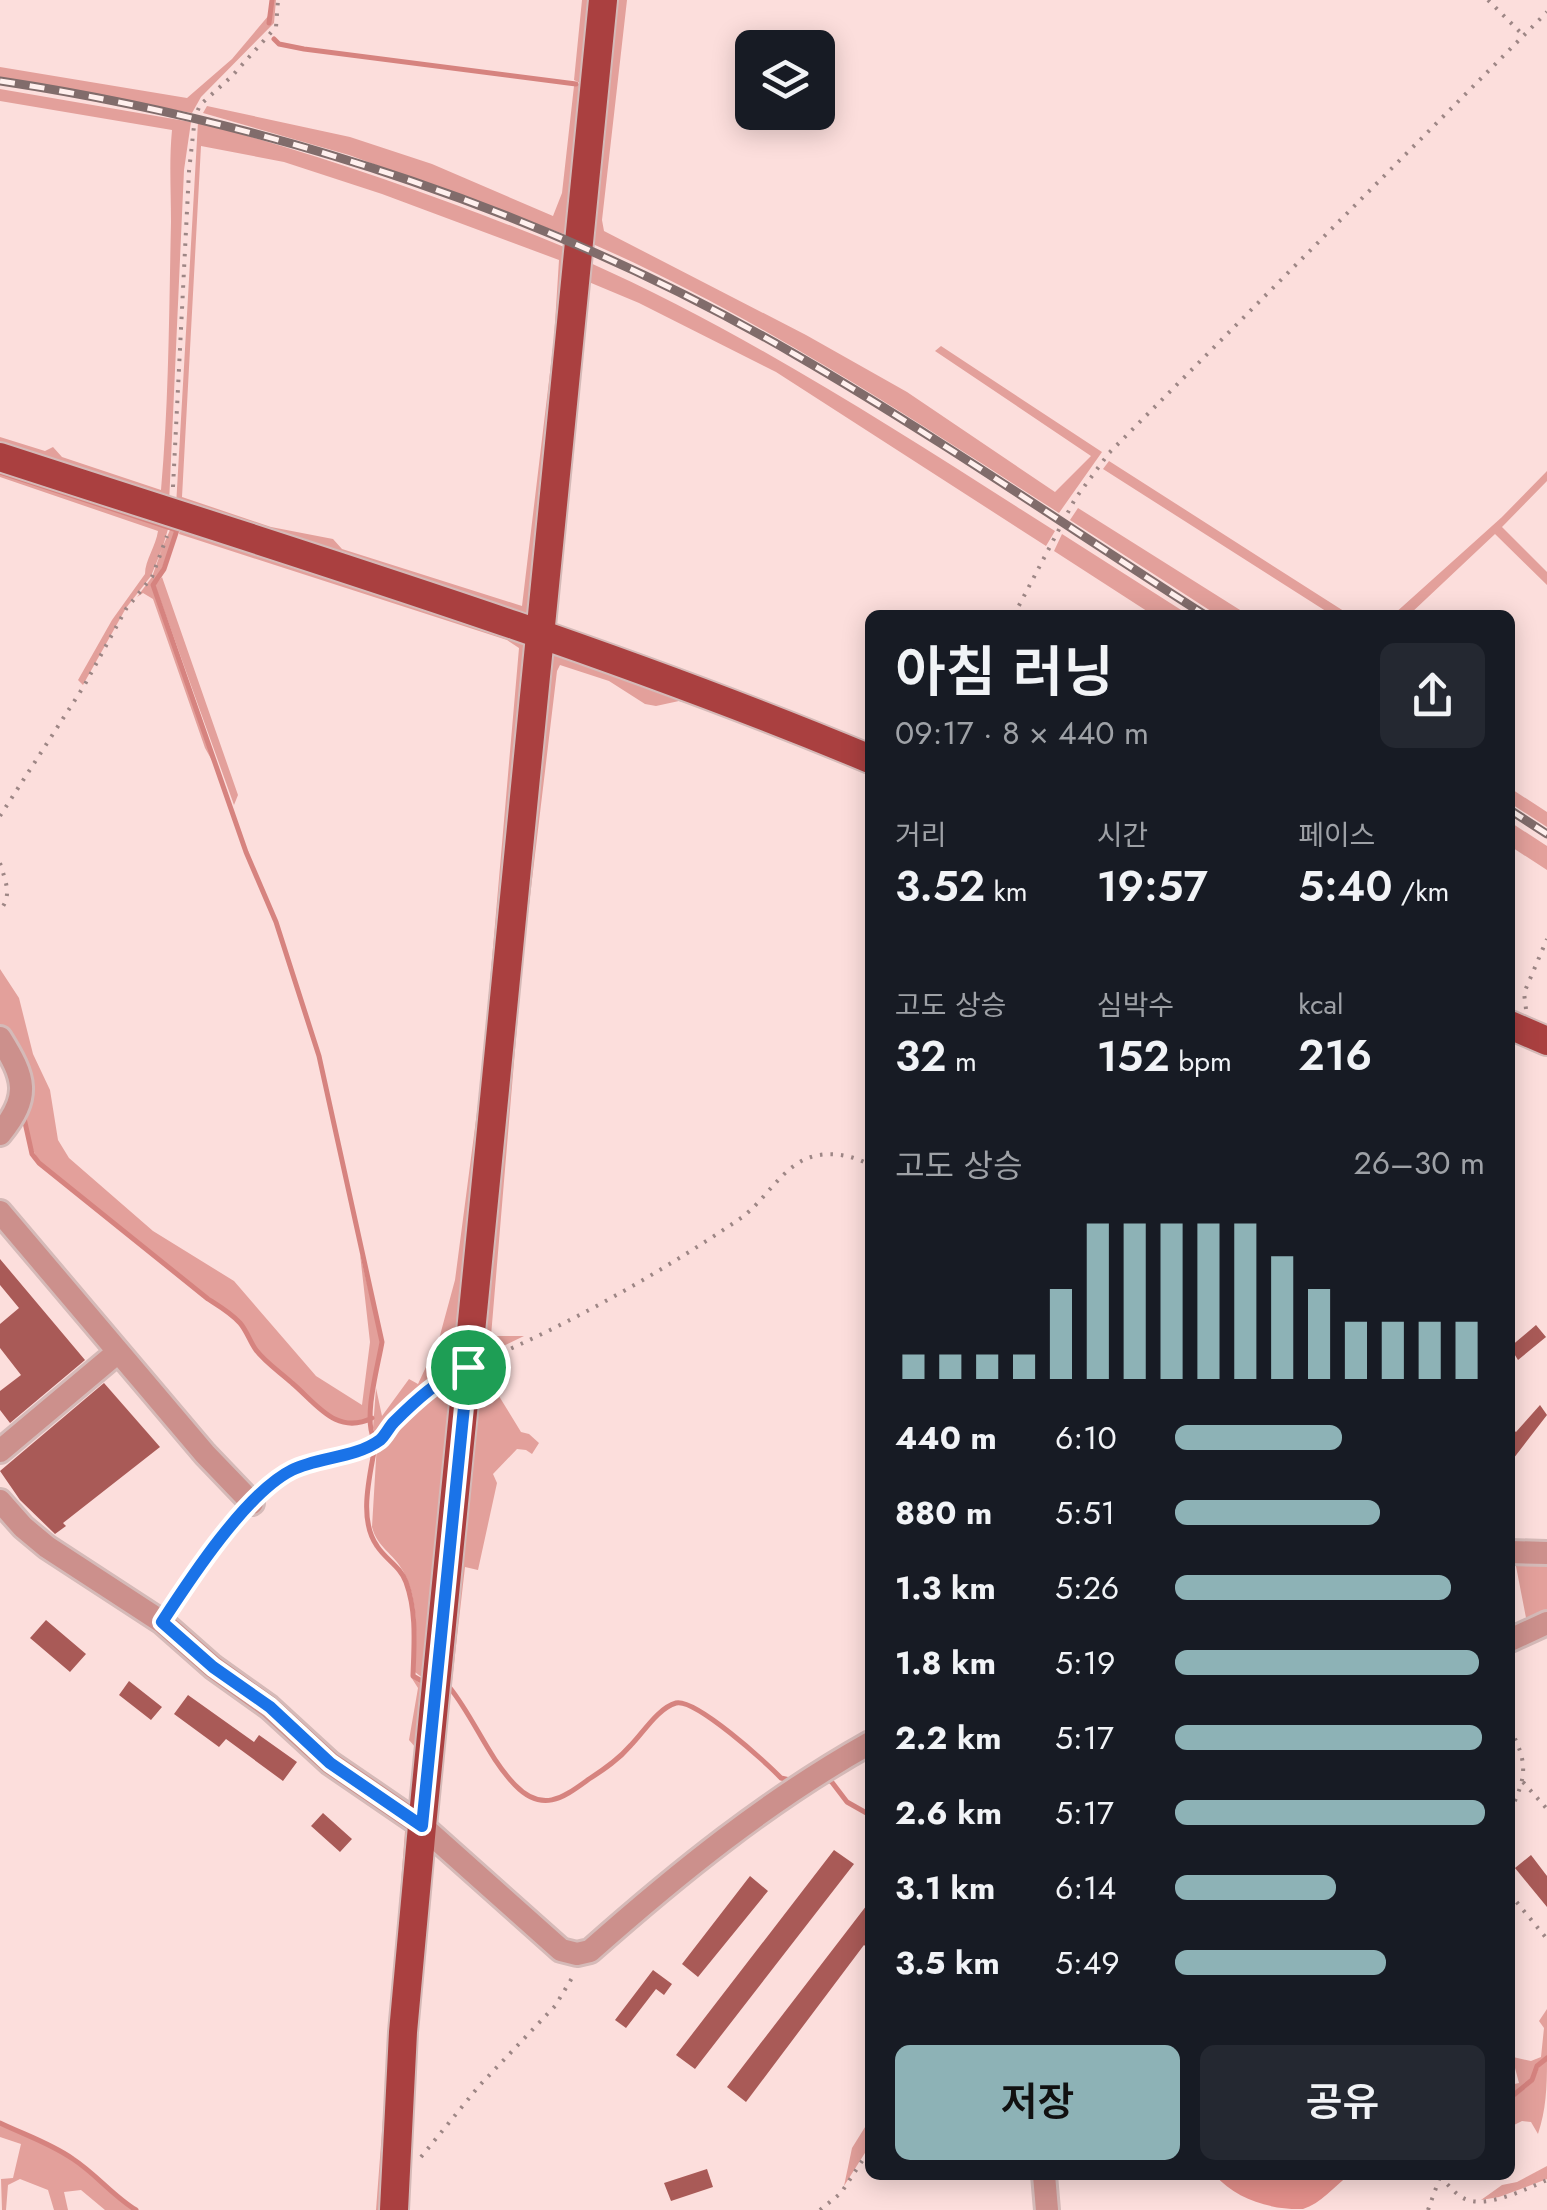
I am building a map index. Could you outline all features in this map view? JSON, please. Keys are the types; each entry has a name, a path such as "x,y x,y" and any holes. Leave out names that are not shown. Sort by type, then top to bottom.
{"main road":[{"path":"394,2210 403,2032 422,1826 603,0"},
{"path":"0,457 676,680 865,756"}],"street":[{"path":"0,1038 24,1096 0,1134"},
{"path":"0,1212 205,1454 252,1503"},
{"path":"0,1451 118,1352"},
{"path":"0,1501 23,1528 162,1622 213,1667 270,1707 330,1763 422,1826 561,1950 577,1954 590,1950 706,1852 832,1764 865,1747"},
{"path":"1515,1552 1547,1553"},
{"path":"1515,1638 1547,1623"},
{"path":"1044,2180 1047,2210"}],"path":[{"path":"0,816 76,698 126,609 152,577 170,528 195,117 200,105 276,28 278,0"},
{"path":"1488,0 1523,35"},
{"path":"1017,610 1075,500 1110,453 1547,12"},
{"path":"0,863 8,892 7,902 0,910"},
{"path":"1529,1033 1524,992 1547,939"},
{"path":"162,1622 192,1576 270,1484 292,1470 380,1440 392,1424 451,1374 587,1311 686,1254 747,1214 808,1158 836,1154 865,1163"},
{"path":"1515,1742 1525,1768 1524,1782 1515,1801"},
{"path":"1524,1782 1547,1809"},
{"path":"1515,1900 1547,1939"},
{"path":"395,2177 422,2155 479,2086 555,2006 574,1976 577,1954"},
{"path":"820,2210 841,2193 865,2157"},
{"path":"1428,2210 1439,2180"},
{"path":"1444,2180 1472,2202 1500,2198 1547,2180"}],"shaded area":[{"path":"273,0 274,23 201,97 192,113 0,79 0,67 187,98 232,59 269,15 270,23"},
{"path":"582,0 597,0 569,236 349,155 203,113 207,106 350,137 432,164 553,216 562,193 574,86 580,83 574,80"},
{"path":"613,0 627,0 602,220 604,231 907,392 1055,492 1091,456 935,351 941,346 1102,452 1059,513 769,333 586,241"},
{"path":"0,89 191,122 184,170 169,504 0,451 0,437 45,451 53,447 62,457 161,490 172,130 0,101"},
{"path":"198,122 385,180 569,249 531,610 525,616 176,506","holes":["201,146 284,162 559,260 554,339 522,606 342,549 333,539 271,527 182,497"]},
{"path":"586,261 767,353 1055,531 1046,546 776,372 639,303 584,280"},
{"path":"1109,461 1342,610 1324,610 1103,469"},
{"path":"1547,471 1547,481 1502,527 1547,572 1547,585 1495,534 1414,610 1399,610"},
{"path":"0,473 168,529 163,546 170,530 176,531 152,585 219,773 205,748 153,599 143,593 137,597 152,577 162,549 151,576 126,608 83,685 78,680 112,620 145,574 158,531 0,477"},
{"path":"1078,508 1240,610 1209,610 1070,520"},
{"path":"173,520 520,636 528,646 462,1365 428,1387 377,1438 373,1428 376,1388 382,1416 409,1379 418,1384 439,1339 455,1280 482,1074 519,648 507,640 179,534 180,529 171,527"},
{"path":"1062,534 1181,610 1145,610 1054,551"},
{"path":"162,577 238,795 234,805 155,585"},
{"path":"556,652 865,769 865,773 698,706 679,701 645,704 609,681 560,665 523,955 491,1336 524,1336 481,1357 545,654"},
{"path":"1515,791 1547,812 1547,827 1515,806"},
{"path":"1515,825 1547,846 1547,870 1515,849"},
{"path":"0,969 19,998 33,1054 50,1090 58,1140 69,1158 153,1231 234,1281 316,1376 362,1405 370,1342 360,1254 381,1342 371,1416 348,1422 327,1414 265,1359 234,1315 208,1299 40,1162 28,1136 27,1108 7,1034 0,1024"},
{"path":"486,1362 484,1386 494,1388 521,1432 539,1443 532,1454 517,1449 493,1474 497,1483 478,1570 465,1567 435,1830 476,1366"},
{"path":"459,1373 424,1679 415,1672 416,1621 408,1583 372,1527 377,1443 433,1389"},
{"path":"1515,1556 1547,1556 1547,1618 1528,1628"},
{"path":"411,1677 424,1686 416,1817 409,1805 416,1748 409,1740 418,1688"},
{"path":"406,1818 413,1823 387,2210 376,2210"},
{"path":"1547,2009 1547,2057 1536,2065 1531,2079 1515,2092 1515,2084 1519,2083 1515,2057 1531,2061 1541,2057 1544,2028 1539,2021"},
{"path":"1547,2060 1538,2134 1531,2122 1515,2124 1515,2097 1533,2082"},
{"path":"0,2124 70,2158 134,2210 105,2210 81,2190 64,2192 68,2210 54,2210 48,2190 20,2179 8,2185 6,2210 2,2210 1,2179 13,2178 21,2144 0,2137"},
{"path":"865,2127 865,2153 844,2186 852,2148"},
{"path":"1547,2166 1547,2179 1481,2200 1502,2185 1517,2182"},
{"path":"1220,2180 1343,2180 1303,2209 1254,2201"}],"building":[{"path":"0,1259 85,1360 10,1423 0,1410 0,1391 21,1375 0,1348 0,1324 19,1308 0,1285"},
{"path":"1536,1325 1546,1337 1518,1360 1515,1343"},
{"path":"104,1383 160,1447 63,1523 66,1526 55,1534 20,1500 0,1471"},
{"path":"1540,1405 1547,1415 1515,1457 1516,1432"},
{"path":"46,1620 86,1654 70,1672 30,1638"},
{"path":"129,1681 162,1707 151,1720 119,1695"},
{"path":"188,1695 254,1742 259,1735 297,1762 283,1781 226,1739 219,1747 174,1714"},
{"path":"323,1813 352,1839 340,1852 311,1826"},
{"path":"834,1850 854,1864 695,2069 676,2055"},
{"path":"1531,1855 1547,1876 1547,1907 1515,1868"},
{"path":"750,1876 768,1891 698,1977 682,1964"},
{"path":"865,1908 865,1946 746,2102 727,2087"},
{"path":"653,1970 672,1984 664,1995 656,1989 626,2028 615,2020"},
{"path":"707,2169 713,2187 671,2201 664,2183"}],"waterway":[{"path":"269,23 272,0"},
{"path":"274,39 279,44 304,49 576,84"},
{"path":"0,472 177,530 164,569 153,585 246,852 276,922 319,1056 382,1342 371,1405 374,1439"},
{"path":"24,1118 32,1154 39,1163 233,1316 260,1355 318,1408 348,1423 372,1418"},
{"path":"375,1446 367,1497 368,1523 377,1546 400,1572 410,1593 413,1676 425,1683"},
{"path":"450,1688 505,1774 535,1799 553,1800 600,1772 657,1715 676,1703 698,1710 747,1746 781,1778 794,1781"},
{"path":"822,1781 831,1781 847,1802 865,1812"},
{"path":"1515,2094 1532,2080 1537,2066 1547,2058"},
{"path":"0,2123 64,2153 136,2210"}],"railway":[{"path":"0,81 104,99 310,149 511,217 608,259 703,304 796,355 1197,610"},
{"path":"1515,813 1547,834"}],"route":[{"path":"468,1367 422,1826 330,1763 270,1707 213,1667 162,1622 192,1576 270,1484 306,1463 380,1440 431,1388 468,1367"}]}
